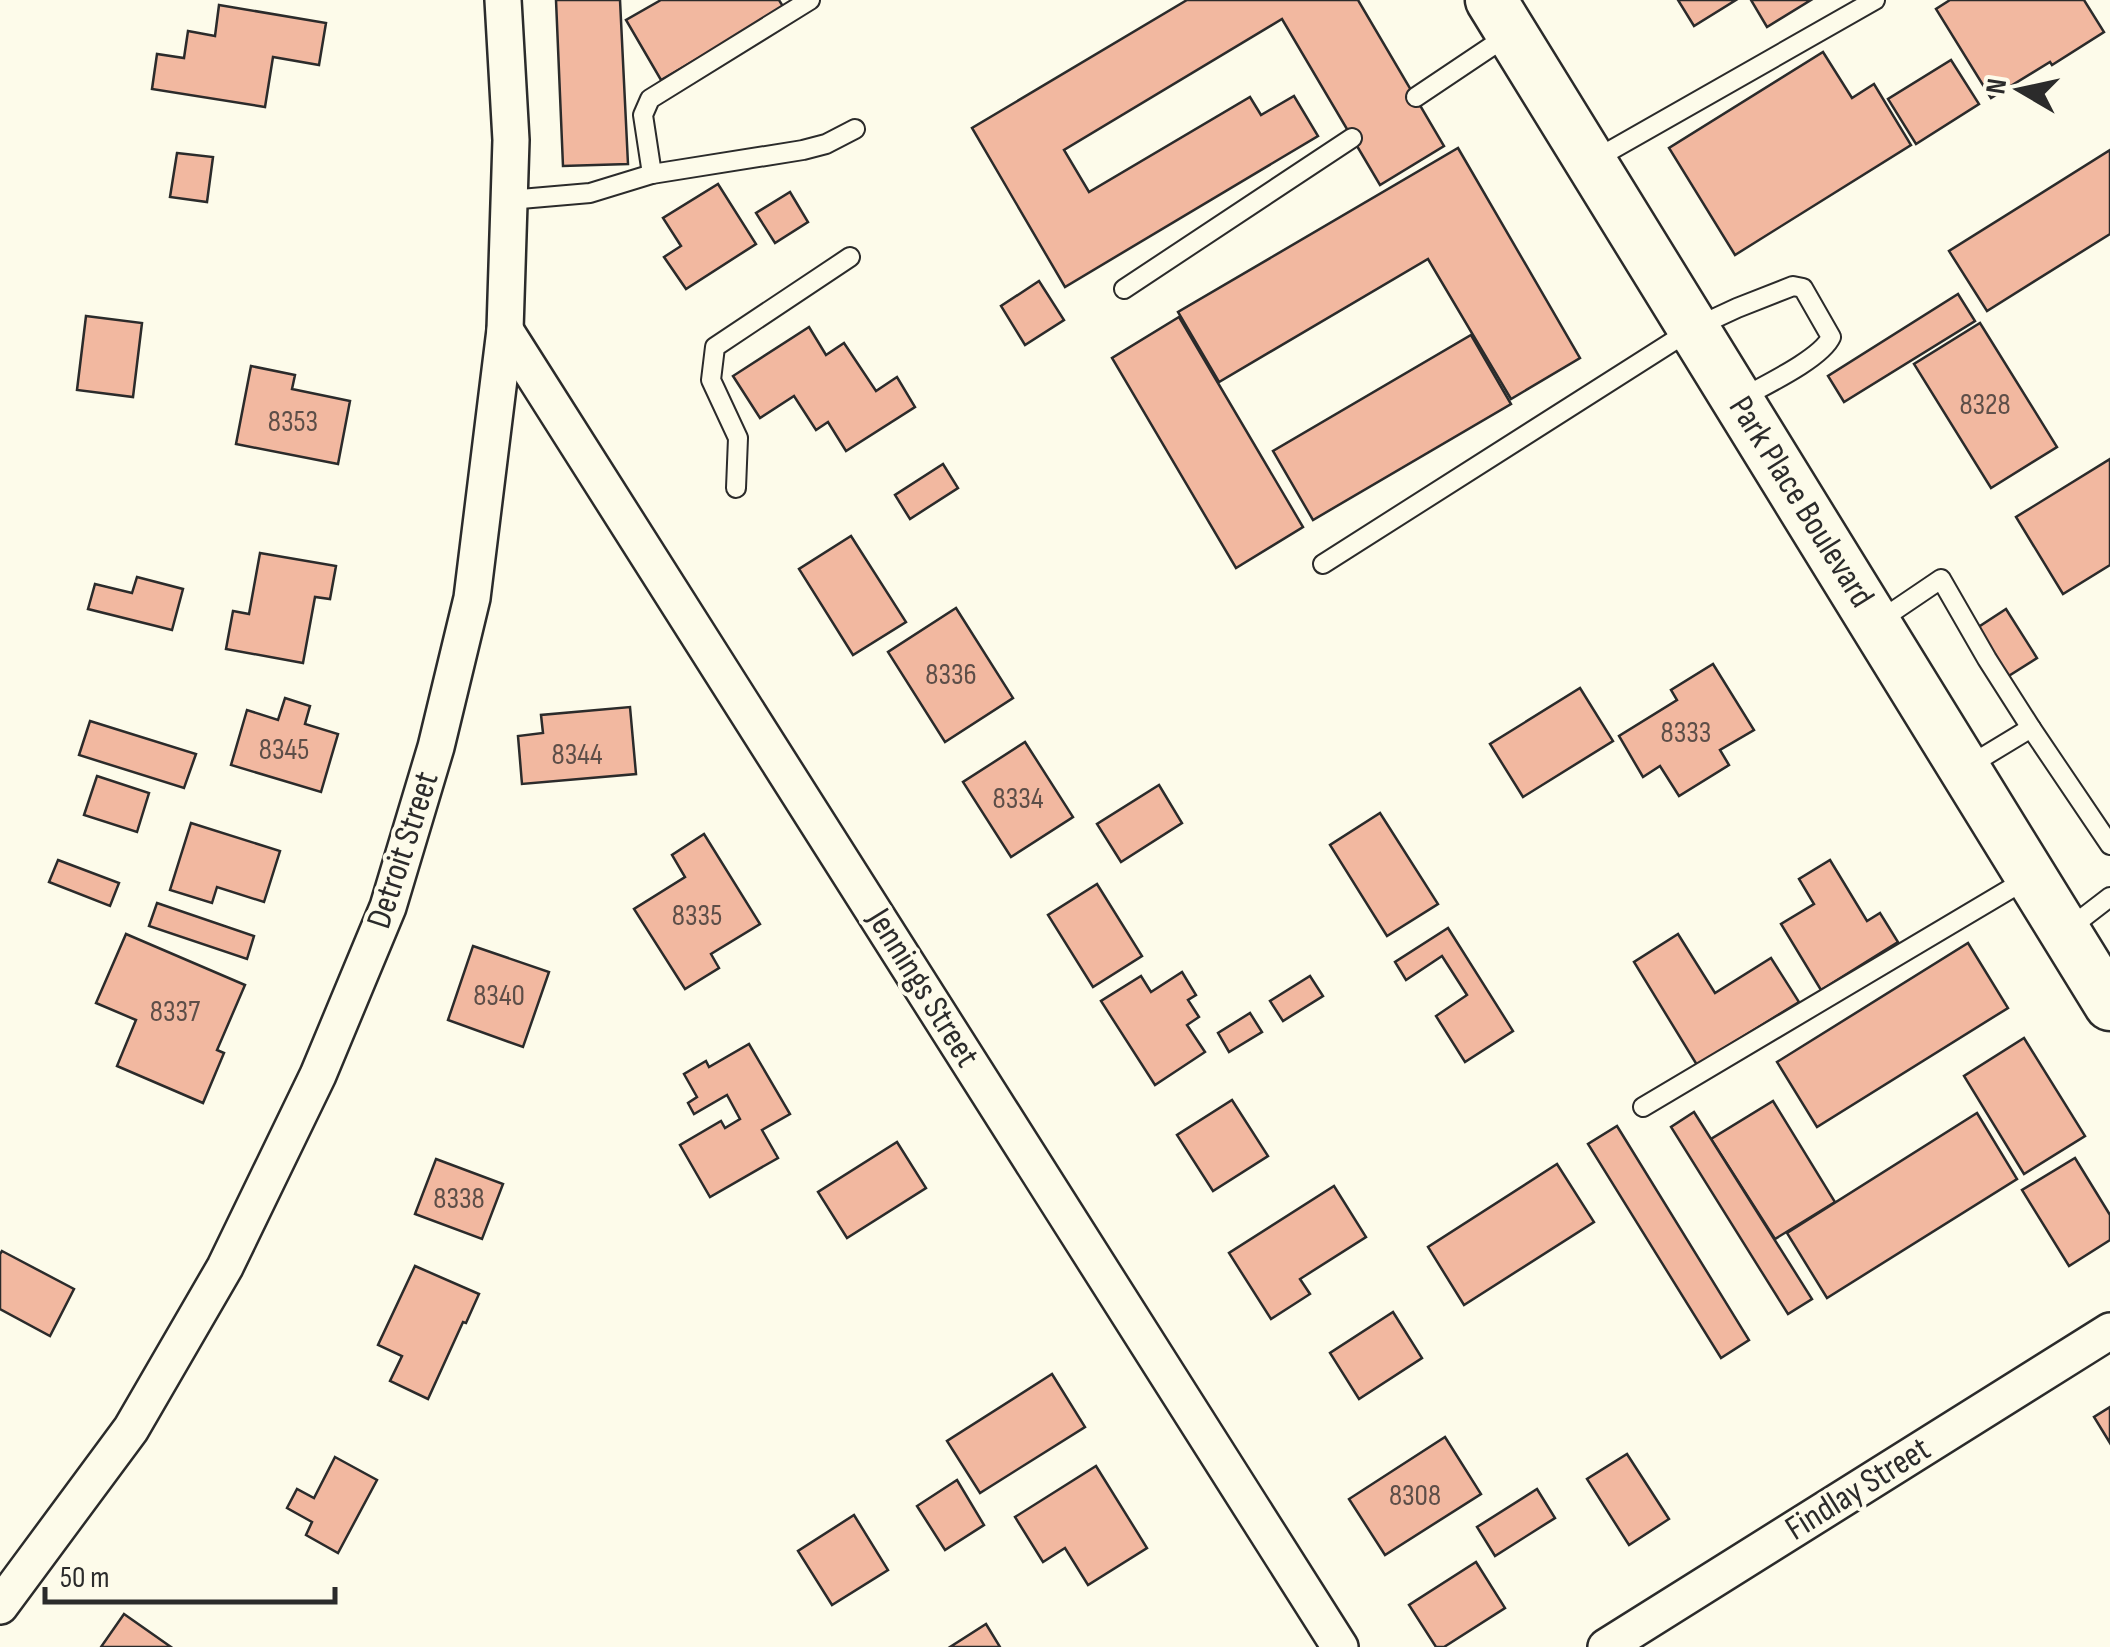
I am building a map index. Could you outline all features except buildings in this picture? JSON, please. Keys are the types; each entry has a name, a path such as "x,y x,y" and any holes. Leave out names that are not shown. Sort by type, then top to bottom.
{"street":[{"name":"Detroit Street","path":"0,1606 131,1429 225,1267 318,1075 388,906 436,747 472,598 505,330 511,140 503,0"},
{"name":"Park Place Boulevard","path":"1501,16 2110,1004"},
{"name":"Jennings Street","path":"505,330 1340,1647"},
{"name":"Findlay Street","path":"1606,1647 2110,1331"}],"lane":[{"path":"652,174 643,115 650,99 810,0"},
{"path":"1592,162 1871,1"},
{"path":"1416,97 1501,16"},
{"path":"509,200 590,193 652,174 803,150 856,129"},
{"path":"1124,288 1352,138"},
{"path":"736,488 738,438 710,380 715,347 850,256"},
{"path":"1324,564 1694,328 1793,286 1803,288 1831,337 1829,344 1799,366 1738,400"},
{"path":"1876,623 1941,579 1987,660 2110,845"},
{"path":"1964,768 2031,728"},
{"path":"1643,1106 2032,877"},
{"path":"2065,931 2110,897"}]}
